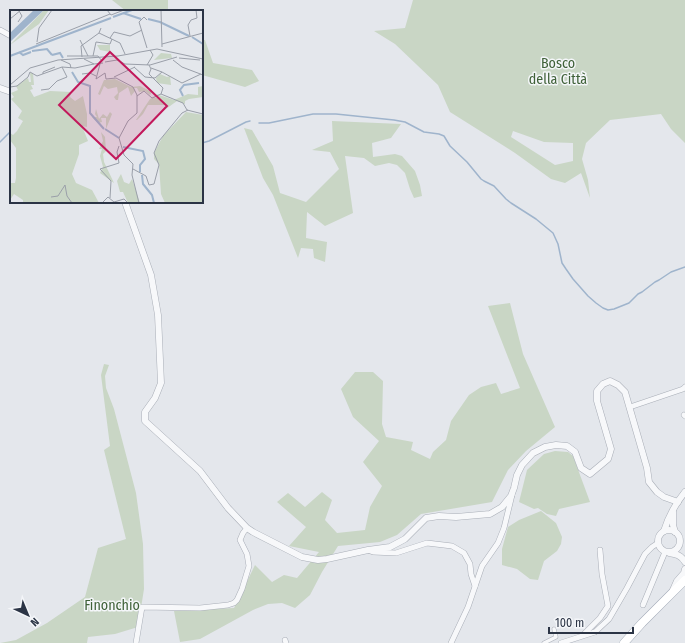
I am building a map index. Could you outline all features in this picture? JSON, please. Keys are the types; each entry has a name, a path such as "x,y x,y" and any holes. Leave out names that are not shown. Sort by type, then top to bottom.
{"main road":[{"path":"624,643 685,580"}],"street":[{"path":"0,30 10,35"},
{"path":"0,88 10,92"},
{"path":"125,203 151,276 158,315 161,384 145,412 145,421 200,471 228,508 247,528 302,557 318,560 327,559 390,547 405,539 426,518 490,514 502,507 511,496 514,488"},
{"path":"451,643 468,607 482,566 498,543 504,528 517,475 522,465 533,453 545,447 556,445 567,446 575,452 581,468 590,474 608,459 611,449 597,402 598,391 603,384 610,382 618,385 625,392 647,468 649,482 657,492 664,497 678,502"},
{"path":"630,407 685,387"},
{"path":"685,492 678,502 664,531 660,534 658,539 659,547 667,552 677,554 683,558 685,562"},
{"path":"673,512 673,525 675,532 685,547"},
{"path":"136,643 142,607 200,608 228,605 237,600 242,590 249,566 247,554 240,540 247,528"},
{"path":"664,531 670,530 675,532"},
{"path":"667,552 676,550 680,543 680,539"},
{"path":"368,550 374,552 396,553 427,543 452,546 464,553 470,564 471,574 475,586"},
{"path":"561,643 595,632 609,619 645,554 658,543"},
{"path":"583,635 586,630 600,618 608,606 602,574 600,550"},
{"path":"643,605 667,552"},
{"path":"672,592 685,569"},
{"path":"544,643 556,637 554,628"}],"green space":[{"path":"112,0 168,0 168,10 125,10"},
{"name":"Bosco della Città","path":"413,0 685,0 685,143 671,129 661,114 610,120 586,143 582,159 588,180 590,198 581,173 565,183 551,179 515,153 450,112 438,85 395,44 374,31 405,28","holes":["513,131 544,142 573,143 573,161 555,165 511,137"]},
{"path":"203,40 205,40 213,63 252,70 259,81 245,87 203,75"},
{"path":"332,121 401,124 391,138 372,143 373,157 395,154 402,156 415,171 422,196 414,198 405,173 397,165 389,163 375,166 364,158 345,156 353,213 325,226 307,212 306,238 327,242 325,262 314,258 313,249 301,248 298,258 273,195 263,178 244,128 252,130 273,166 280,193 306,202 339,169 330,152 312,150 333,141"},
{"path":"510,303 523,354 555,427 526,451 508,470 492,502 421,514 397,535 380,542 338,546 310,595 295,608 282,603 268,604 253,610 200,639 180,642 174,611 234,608 255,565 272,582 284,575 297,578 319,552 289,546 306,527 277,502 288,493 305,507 322,492 332,500 325,520 337,533 365,530 370,507 382,486 363,462 379,441 353,417 341,389 355,372 373,372 383,381 382,424 386,437 413,442 411,450 430,459 433,452 446,440 451,421 469,395 481,387 496,383 501,394 520,388 488,306"},
{"name":"Finonchio","path":"104,364 109,365 105,376 106,388 114,409 136,493 143,544 144,589 138,627 115,634 88,637 87,643 0,643 16,640 47,623 85,597 98,548 126,539 104,450 110,446 101,375"},
{"path":"555,451 568,452 573,456 590,502 559,509 556,516 547,514 538,508 534,509 519,502 527,470 544,454"},
{"path":"541,511 556,523 562,537 561,544 557,551 544,561 538,580 530,579 517,569 502,565 502,549 508,527 519,520"}],"waterway":[{"path":"259,123 269,123 313,114 336,114 405,122 424,132 444,136 450,146 467,162 481,179 494,186 511,203 536,219 553,233 558,244 562,263 573,279 588,296 603,308 608,310 629,303 638,294 655,282 671,272 685,267"},
{"path":"203,143 250,121"},
{"path":"0,142 10,132"}]}
